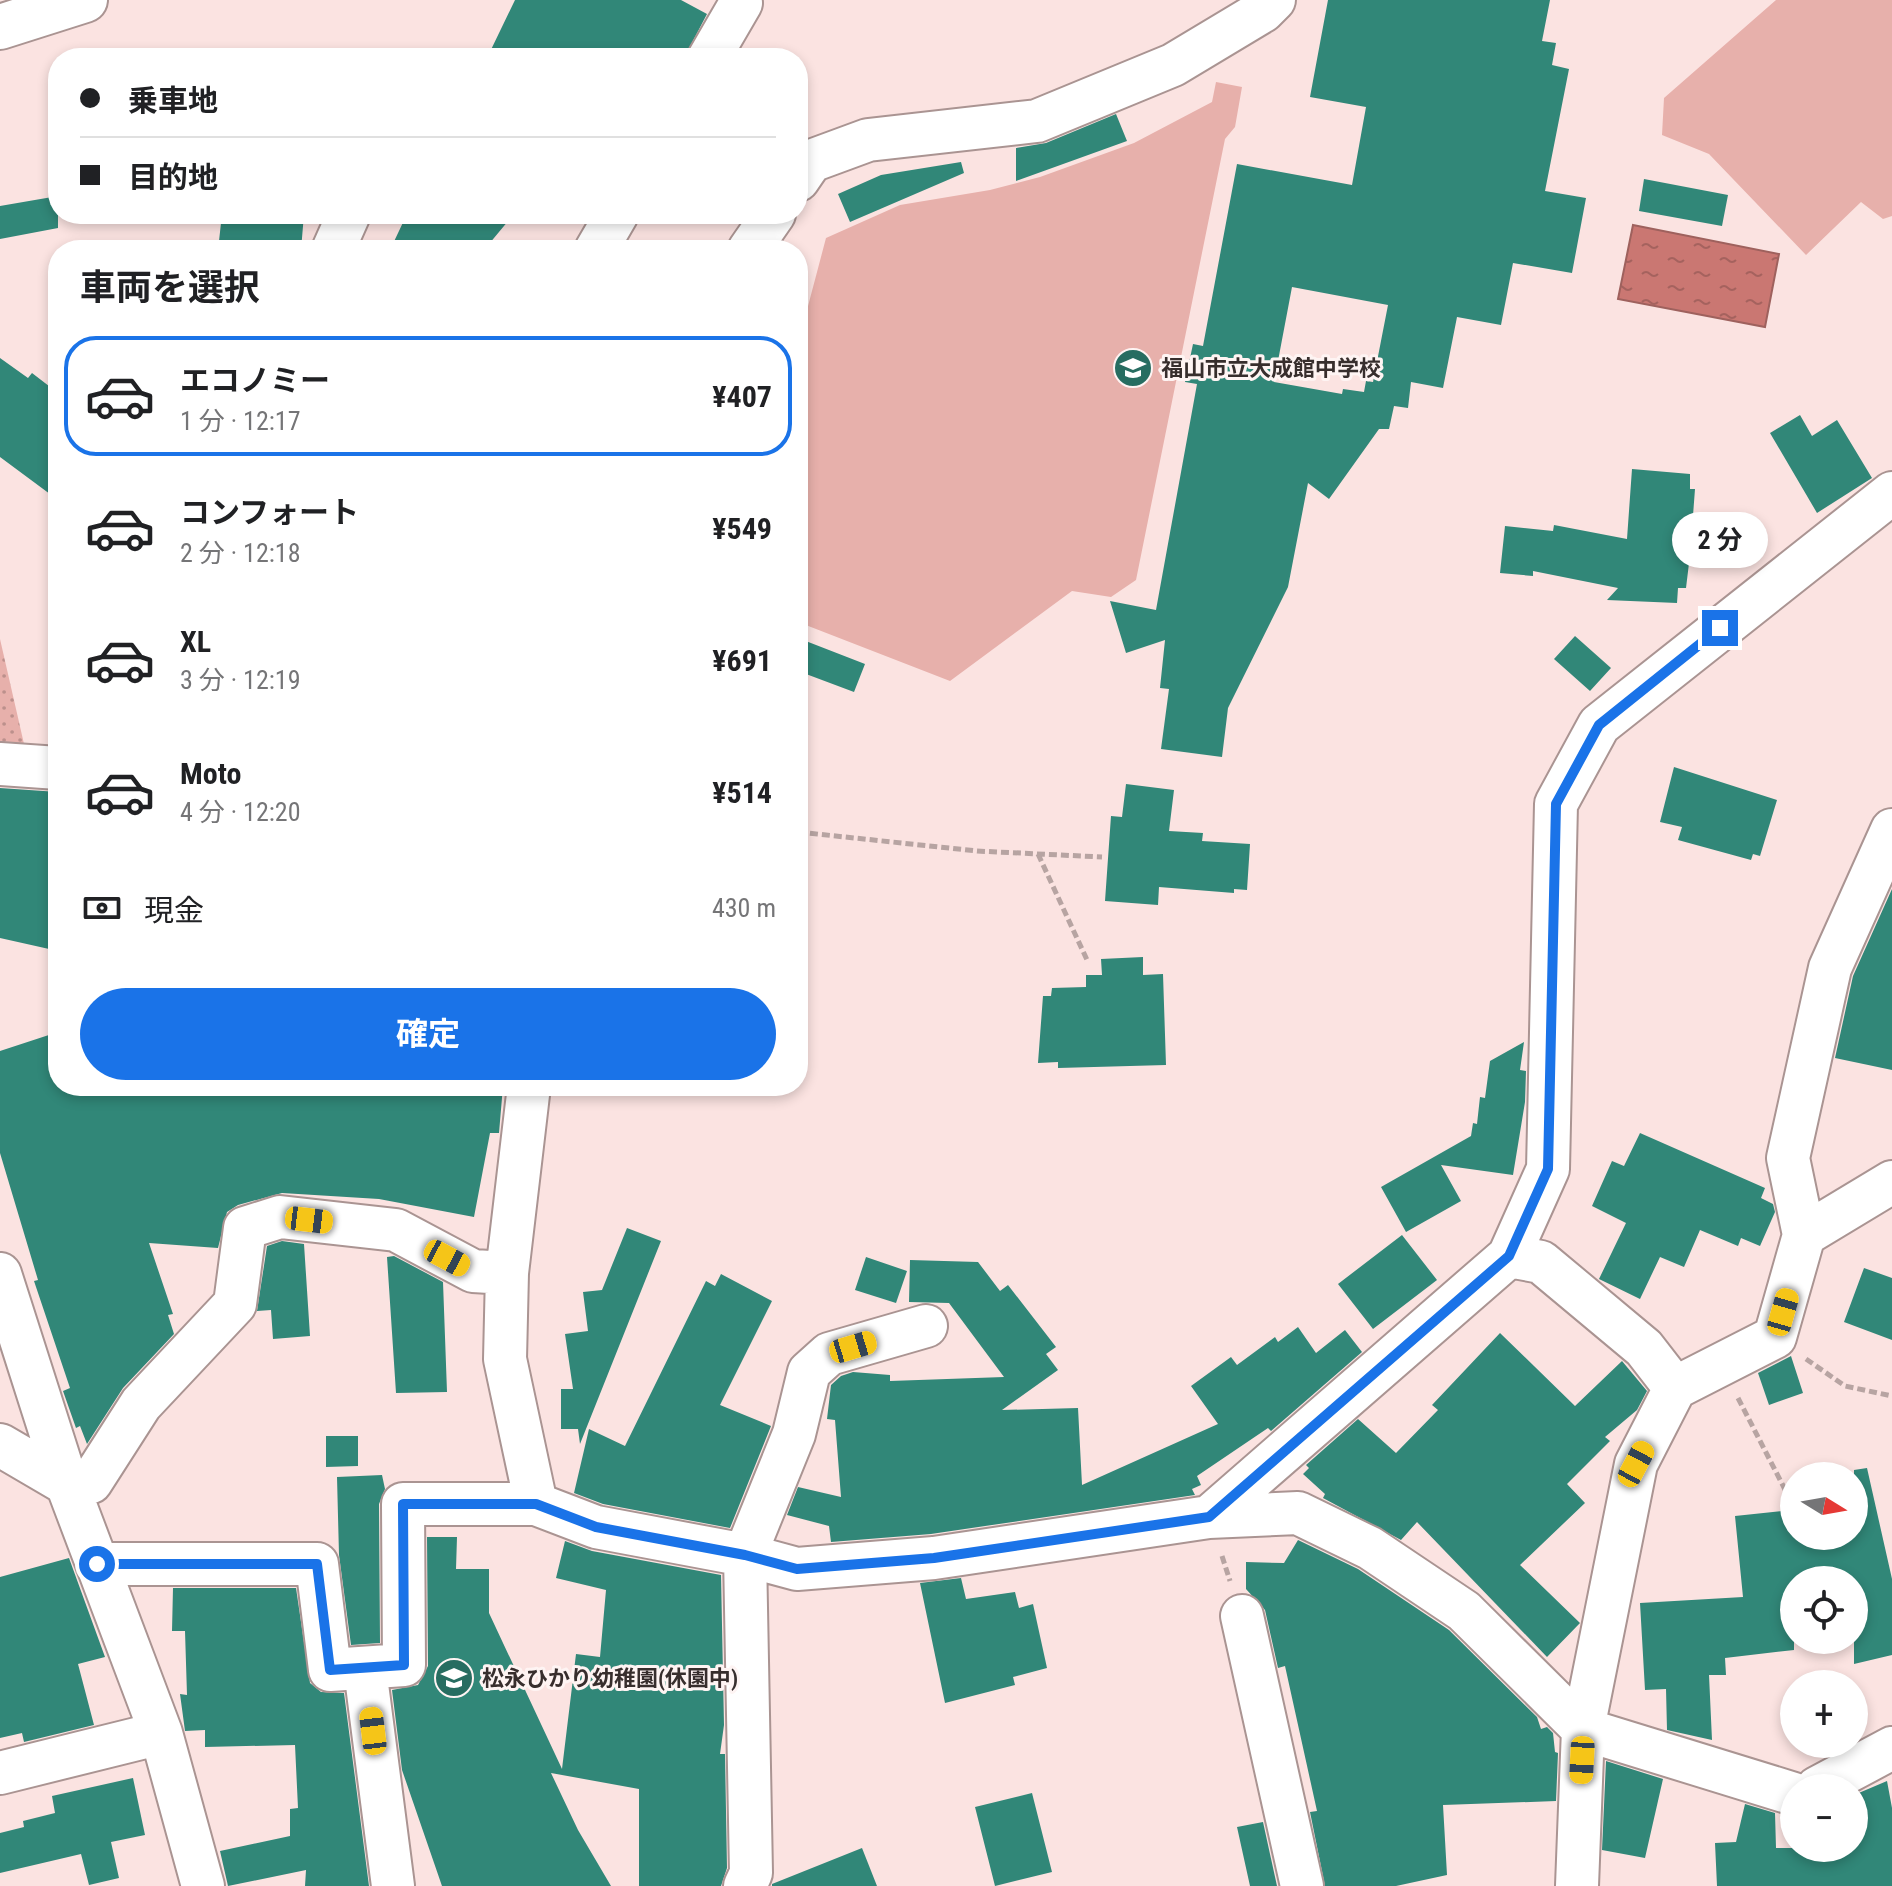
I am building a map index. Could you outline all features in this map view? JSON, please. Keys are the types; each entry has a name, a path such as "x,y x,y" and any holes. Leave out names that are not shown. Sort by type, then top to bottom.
{"street":[{"path":"0,27 85,0"},
{"path":"808,165 811,161 868,140 1037,121 1173,65 1263,11 1274,0"},
{"path":"714,48 740,1"},
{"path":"1209,1517 1509,1256 1548,1169 1556,804 1599,725 1892,493"},
{"path":"0,764 48,767"},
{"path":"1577,1886 1583,1729 1636,1464 1675,1388 1775,1337 1804,1235 1788,1158 1830,968 1892,830"},
{"path":"528,1096 507,1273 505,1359 536,1504"},
{"path":"1804,1235 1892,1182"},
{"path":"0,1445 67,1484 91,1482 141,1404 235,1304 245,1228 280,1217 396,1230 473,1271 507,1273"},
{"path":"1509,1256 1541,1262 1644,1348 1675,1388"},
{"path":"0,1274 67,1484 161,1733 203,1886"},
{"path":"745,1886 751,1873 745,1555 794,1434 809,1372 829,1354 926,1326"},
{"path":"97,1564 317,1564 330,1670 365,1669 404,1665 403,1504 536,1504 596,1527 745,1555 797,1569 934,1558 1209,1517 1298,1513 1370,1548 1464,1611 1583,1729 1780,1790"},
{"path":"1242,1616 1302,1886"},
{"path":"365,1669 393,1886"},
{"path":"0,1773 161,1733"},
{"path":"1843,1774 1892,1748"}],"path":[{"path":"808,833 977,851 1102,857"},
{"path":"1038,854 1088,962"},
{"path":"1775,1337 1845,1386 1892,1396"},
{"path":"1721,1366 1780,1480"},
{"path":"1209,1517 1242,1616"}],"shaded area":[{"path":"1776,0 1892,0 1892,216 1883,219 1861,202 1806,255 1709,154 1662,135 1664,98"},
{"path":"1216,82 1242,87 1235,127 1225,139 1136,580 1111,597 1072,591 950,681 808,626 808,306 826,238 900,205 990,190 1040,177 1134,143 1212,102"},
{"path":"0,639 24,744 0,743"}],"water":[{"path":"1633,225 1779,254 1765,327 1618,299"}],"building":[{"path":"515,0 681,0 707,14 689,48 492,48"},
{"path":"1328,0 1550,0 1542,41 1556,43 1552,65 1569,69 1545,191 1586,198 1572,273 1513,263 1501,325 1457,317 1443,388 1411,382 1408,408 1394,406 1389,429 1379,429 1329,499 1308,483 1288,587 1228,708 1222,757 1161,749 1169,689 1160,688 1165,640 1126,653 1110,601 1156,610 1197,384 1185,382 1193,344 1203,346 1237,164 1352,185 1366,107 1310,97","holes":["1292,287 1388,305 1373,382 1366,381 1364,392 1343,389 1342,394 1274,382"]},
{"path":"1116,114 1127,141 1016,181 1016,148 1046,143"},
{"path":"961,162 964,173 850,222 838,194 881,175"},
{"path":"1644,179 1728,195 1722,226 1639,211"},
{"path":"48,198 48,224 58,224 58,228 0,239 0,206"},
{"path":"221,224 303,224 302,240 219,240"},
{"path":"402,224 506,224 492,240 395,240"},
{"path":"0,358 28,378 32,373 48,385 48,493 0,457"},
{"path":"1800,415 1812,436 1837,420 1872,478 1817,513 1770,433"},
{"path":"1632,469 1690,474 1690,489 1695,489 1690,555 1686,588 1678,588 1677,603 1607,600 1618,588 1533,571 1533,576 1500,573 1505,526 1553,531 1554,525 1627,539"},
{"path":"1575,636 1611,668 1590,691 1554,659"},
{"path":"808,642 865,664 854,692 808,675"},
{"path":"1674,767 1777,800 1760,856 1753,854 1751,860 1678,840 1682,827 1660,822"},
{"path":"1126,784 1174,790 1169,831 1203,833 1202,841 1250,844 1247,890 1234,889 1234,893 1159,887 1158,905 1105,901 1111,816 1122,817"},
{"path":"0,788 48,791 48,949 0,938"},
{"path":"1892,889 1892,1070 1835,1058 1853,976"},
{"path":"1143,957 1143,975 1163,974 1166,1065 1058,1068 1058,1062 1038,1063 1043,996 1051,996 1052,988 1086,987 1086,975 1102,975 1101,959"},
{"path":"48,1035 48,1096 502,1096 499,1133 490,1133 474,1217 379,1199 282,1193 238,1205 227,1212 218,1248 149,1243 173,1314 168,1315 174,1334 123,1388 87,1444 80,1426 76,1428 63,1391 70,1388 34,1281 38,1280 0,1153 0,1051"},
{"path":"1524,1042 1520,1070 1526,1071 1525,1102 1513,1175 1441,1165 1461,1201 1406,1232 1381,1187 1471,1136 1473,1123 1477,1124 1480,1097 1485,1098 1490,1061"},
{"path":"1640,1133 1765,1188 1761,1198 1773,1204 1775,1212 1760,1246 1741,1238 1738,1246 1700,1230 1684,1267 1660,1257 1640,1299 1599,1279 1626,1223 1592,1206 1612,1161 1624,1166"},
{"path":"627,1228 661,1241 580,1444 578,1429 561,1429 561,1389 573,1389 565,1334 588,1331 583,1292 602,1290"},
{"path":"1402,1235 1437,1280 1373,1329 1338,1284"},
{"path":"282,1241 304,1244 310,1336 273,1339 271,1310 257,1311 267,1246"},
{"path":"394,1256 443,1282 447,1392 396,1393 387,1257"},
{"path":"866,1257 907,1271 896,1303 855,1290"},
{"path":"910,1260 978,1262 1000,1291 1008,1285 1056,1347 1046,1354 1058,1370 1002,1410 1078,1408 1082,1485 1218,1424 1191,1386 1231,1357 1237,1365 1275,1337 1278,1342 1298,1327 1316,1353 1345,1330 1362,1352 1271,1431 1268,1428 1197,1476 1201,1485 1192,1489 1195,1495 931,1534 831,1542 829,1526 787,1515 798,1487 841,1497 835,1420 827,1419 831,1385 841,1376 853,1372 890,1375 890,1381 1004,1377 949,1303 909,1302"},
{"path":"1864,1268 1892,1278 1892,1340 1844,1322"},
{"path":"721,1274 772,1301 720,1405 771,1426 730,1528 603,1504 574,1493 589,1429 625,1446 706,1281 715,1286"},
{"path":"1500,1333 1575,1406 1622,1361 1647,1391 1637,1410 1605,1437 1610,1441 1567,1484 1585,1503 1520,1565 1580,1623 1547,1657 1417,1522 1401,1540 1323,1498 1325,1494 1303,1474 1309,1468 1306,1465 1358,1419 1396,1453 1438,1410 1432,1405"},
{"path":"1791,1356 1803,1393 1769,1405 1758,1373"},
{"path":"326,1436 358,1436 358,1466 326,1467"},
{"path":"1868,1472 1892,1579 1892,1655 1854,1664 1854,1654 1868,1654 1868,1566 1780,1566 1780,1652 1725,1658 1726,1675 1709,1675 1712,1740 1667,1730 1666,1689 1645,1690 1640,1603 1743,1597 1735,1516 1780,1511 1780,1550 1868,1550"},
{"path":"382,1475 385,1489 379,1504 380,1643 351,1645 339,1555 337,1477"},
{"path":"427,1537 457,1537 456,1569 489,1569 489,1613 562,1769 576,1654 600,1657 606,1590 556,1578 565,1541 592,1551 721,1575 724,1725 720,1754 725,1754 727,1868 721,1886 639,1886 639,1789 551,1773 578,1830 611,1886 442,1886 402,1770 392,1690 418,1685 428,1666"},
{"path":"1298,1540 1358,1569 1449,1630 1537,1717 1541,1729 1547,1727 1553,1733 1555,1752 1558,1753 1556,1801 1443,1805 1447,1875 1396,1886 1325,1886 1310,1812 1317,1811 1285,1666 1278,1668 1265,1610 1246,1589 1246,1562 1284,1563"},
{"path":"69,1558 105,1657 78,1664 94,1725 24,1742 22,1733 0,1738 0,1577"},
{"path":"961,1578 966,1599 1015,1592 1019,1608 1033,1604 1047,1668 1013,1677 1015,1685 945,1703 920,1583"},
{"path":"173,1588 296,1588 310,1683 321,1692 344,1693 369,1886 305,1886 306,1870 228,1886 220,1851 290,1836 290,1809 298,1808 295,1745 205,1747 205,1730 185,1731 180,1694 187,1695 185,1631 172,1631"},
{"path":"1606,1761 1663,1779 1645,1858 1602,1850"},
{"path":"133,1778 145,1835 111,1842 119,1878 89,1885 81,1854 0,1873 0,1833 24,1827 23,1821 55,1813 52,1796"},
{"path":"1887,1781 1892,1808 1892,1886 1717,1886 1715,1843 1736,1842 1745,1804 1775,1813 1776,1848 1780,1848 1780,1862 1868,1862 1868,1789"},
{"path":"1032,1793 1052,1872 995,1886 975,1807"},
{"path":"1263,1822 1277,1886 1250,1886 1237,1827"},
{"path":"862,1848 877,1886 772,1886 772,1884"}],"place":[{"name":"福山市立大成館中学校","path":"1133,368"},
{"name":"松永ひかり幼稚園(休園中)","path":"454,1678"}],"route":[{"path":"97,1564 317,1564 330,1670 365,1669 404,1665 403,1504 536,1504 596,1527 745,1555 797,1569 934,1558 1209,1517 1509,1256 1548,1169 1556,804 1599,725 1720,628"}]}
